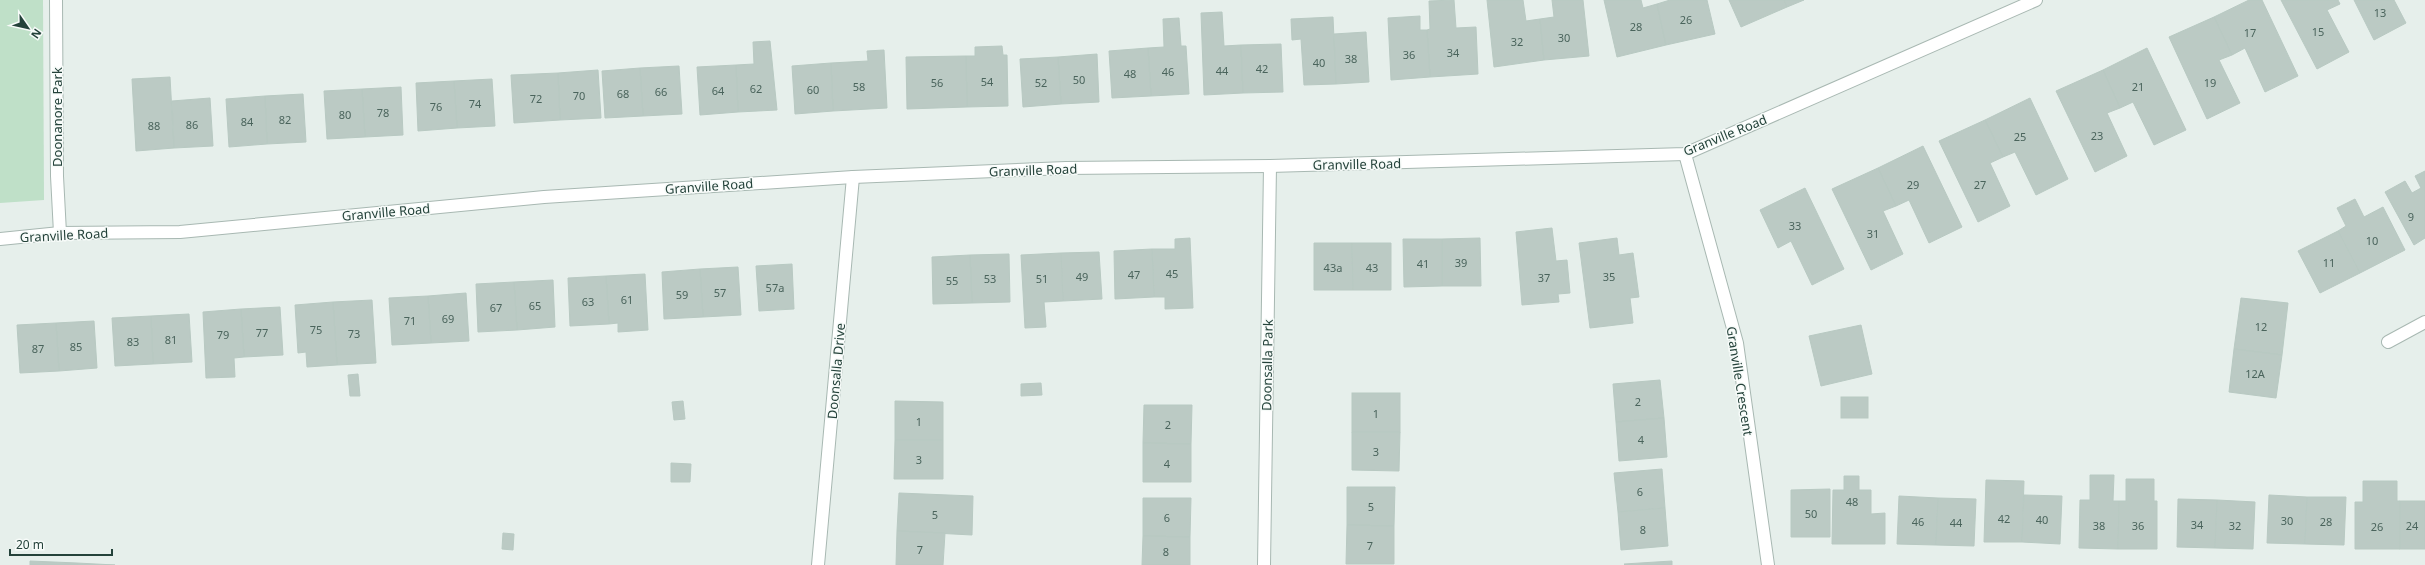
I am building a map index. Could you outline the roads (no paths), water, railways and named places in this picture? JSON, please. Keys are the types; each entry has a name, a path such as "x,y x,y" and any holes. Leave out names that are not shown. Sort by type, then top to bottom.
{"street":[{"name":"Doonanore Park","path":"56,0 57,176 60,233"},
{"name":"Granville Road","path":"0,239 60,233 180,232 544,197 854,177 1066,168 1270,166 1685,154 2036,0"},
{"name":"Granville Crescent","path":"1685,154 1736,343 1768,565"},
{"name":"Doonsalla Park","path":"1264,565 1270,166"},
{"name":"Doonsalla Drive","path":"818,565 854,177"},
{"path":"2388,342 2425,322"}]}
